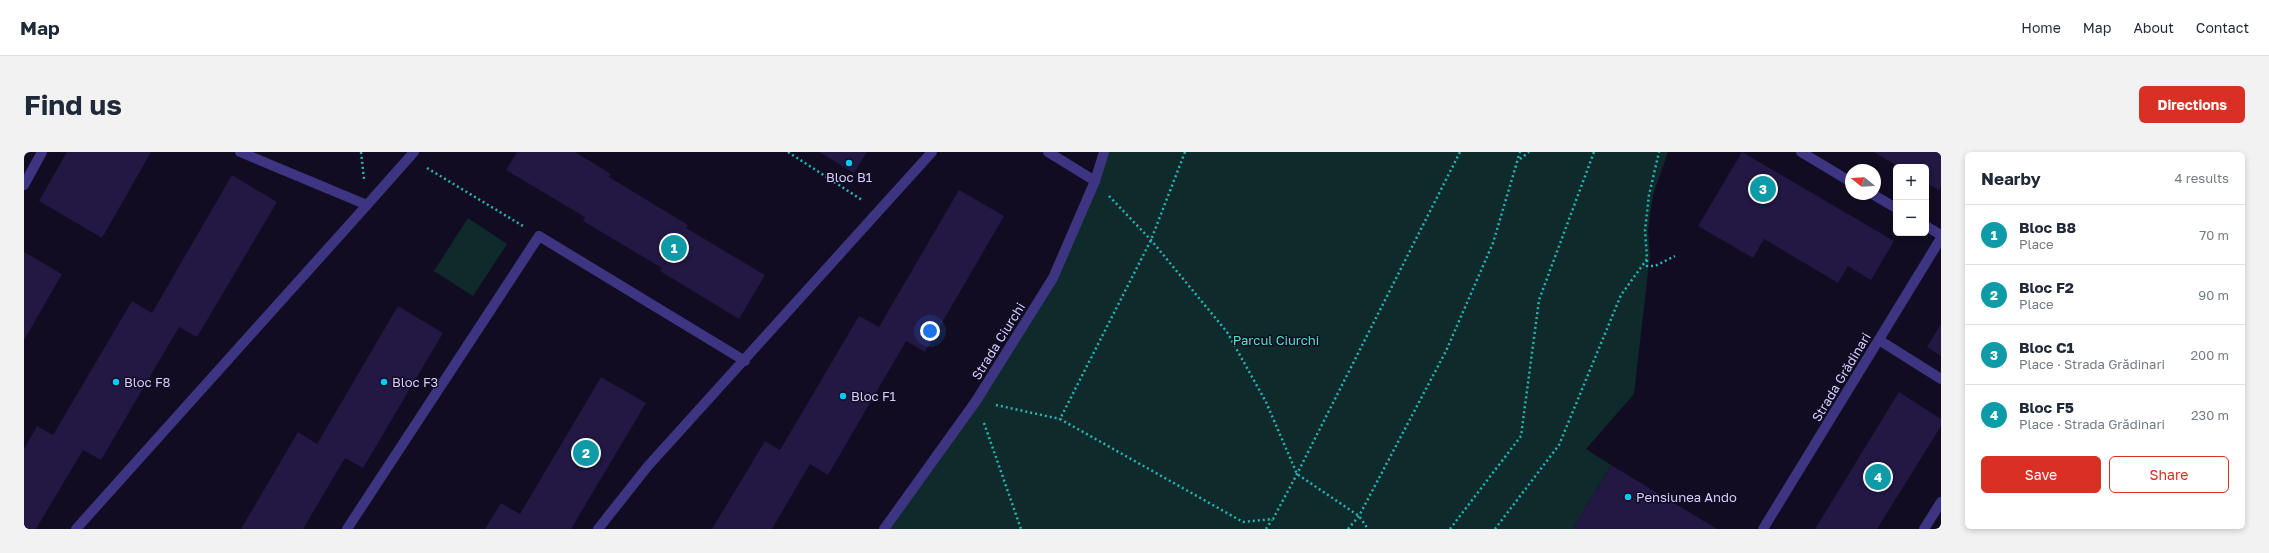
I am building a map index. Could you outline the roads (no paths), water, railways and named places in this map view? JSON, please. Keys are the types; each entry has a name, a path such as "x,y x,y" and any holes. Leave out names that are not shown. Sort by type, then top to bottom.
{"street":[{"path":"24,184 42,152"},
{"path":"240,152 367,205"},
{"path":"76,529 414,152"},
{"path":"598,529 648,466 745,361 932,152"},
{"path":"1048,152 1095,180"},
{"name":"Strada Ciurchi","path":"884,529 976,400 1053,278 1095,180 1104,152"},
{"path":"1801,152 1845,178"},
{"path":"1881,199 1893,206"},
{"path":"1929,228 1941,235"},
{"path":"347,529 539,236 745,361"},
{"name":"Strada Grădinari","path":"1763,529 1941,238"},
{"path":"1879,340 1941,379"},
{"path":"1924,529 1941,502"}],"place":[{"name":"Bloc B1","path":"849,163"},
{"name":"Bloc C1","path":"1763,189"},
{"name":"Bloc B8","path":"674,248"},
{"name":"Bloc F8","path":"116,382"},
{"name":"Bloc F3","path":"384,382"},
{"name":"Bloc F1","path":"843,396"},
{"name":"Bloc F2","path":"586,453"},
{"name":"Bloc F5","path":"1878,477"},
{"name":"Pensiunea Ando","path":"1628,497"}],"park label":[{"name":"Parcul Ciurchi","path":"1276,340"}]}
